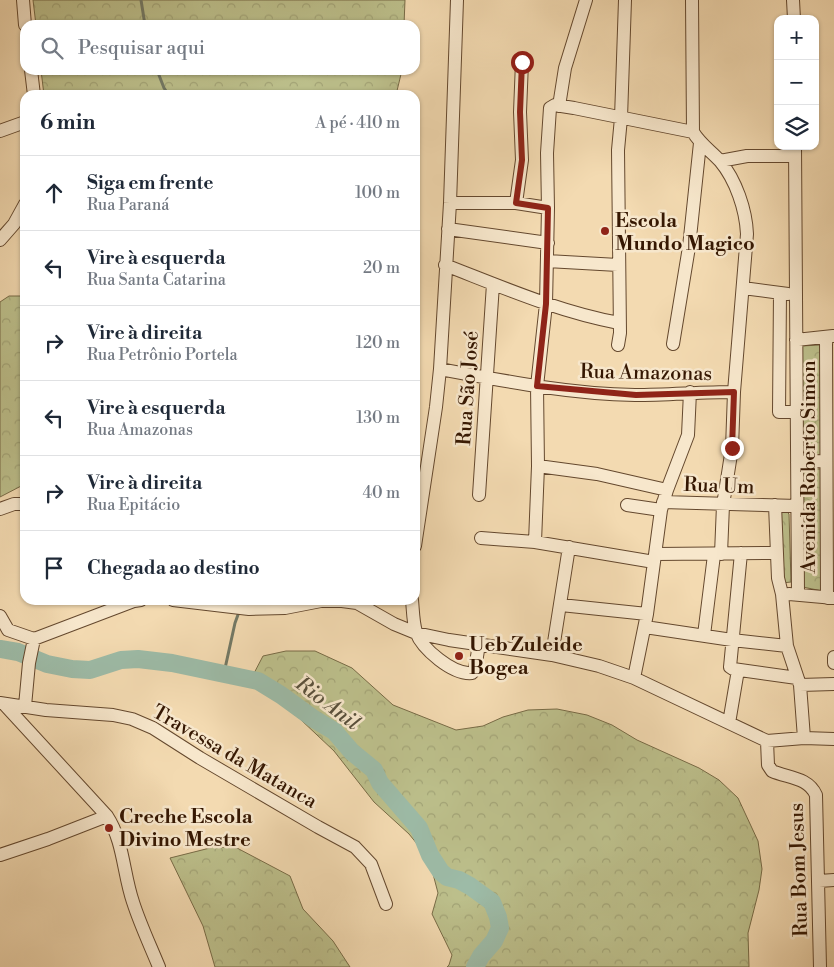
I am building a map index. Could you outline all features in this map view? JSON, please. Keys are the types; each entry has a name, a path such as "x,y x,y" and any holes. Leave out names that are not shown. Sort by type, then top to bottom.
{"street":[{"path":"22,0 24,20"},
{"path":"420,513 440,369 450,203 457,0"},
{"path":"531,542 538,466 537,386 546,304 548,208 546,153 554,109 586,0"},
{"path":"618,345 618,150 621,118 625,0"},
{"path":"692,0 693,132 700,143 720,161 741,201 746,218 747,234 734,392 732,448 718,554 704,635"},
{"path":"794,0 794,15"},
{"path":"516,203 522,160 520,112 522,62"},
{"path":"32,75 33,90"},
{"path":"554,109 621,118 693,132"},
{"path":"0,131 20,124"},
{"path":"673,344 689,246 700,143"},
{"path":"720,161 795,151 798,595"},
{"path":"450,203 516,203 548,208"},
{"path":"0,240 14,224 20,213"},
{"path":"448,229 548,243"},
{"path":"547,261 618,265"},
{"path":"445,265 546,304 619,323"},
{"name":"Rua São José","path":"479,496 493,284"},
{"path":"743,288 796,295"},
{"path":"780,293 779,412 797,412"},
{"path":"796,340 830,336"},
{"name":"Avenida Roberto Simon","path":"830,336 826,461 830,477 831,598"},
{"path":"779,362 796,362"},
{"name":"Rua Amazonas","path":"440,369 537,386 636,395 734,392"},
{"path":"634,678 646,620 664,501 688,435 690,392"},
{"path":"797,462 826,461"},
{"path":"538,466 597,474 664,501"},
{"name":"Rua Um","path":"627,505 664,501 723,505 797,506"},
{"path":"0,509 20,504"},
{"path":"775,506 778,578 782,594 787,646 798,681 804,738"},
{"path":"481,538 531,542 655,558 777,553"},
{"path":"552,655 569,547"},
{"path":"741,553 731,669 798,681 834,684"},
{"path":"782,594 831,598"},
{"path":"33,644 125,605"},
{"path":"216,605 249,608 285,608 300,605"},
{"path":"361,605 394,624 416,633 552,655 600,666 634,678 766,741 834,738"},
{"path":"413,605 416,633 444,664 458,671 468,674 472,673 475,669 479,644"},
{"path":"561,605 646,620 704,635 787,646"},
{"path":"0,616 8,630 33,644"},
{"path":"25,706 29,663 33,644"},
{"path":"834,658 834,663"},
{"path":"728,723 738,670"},
{"path":"2,704 107,816 117,835 133,902 159,967"},
{"name":"Travessa da Matanca","path":"2,704 113,715 132,719 153,728 200,758 356,847 371,864 386,904"},
{"name":"Rua Bom Jesus","path":"766,741 768,765 772,771 804,781 813,788 816,795 820,967"},
{"path":"0,855 48,840 107,816"},
{"path":"819,881 834,880"}],"green space":[{"path":"33,0 405,0 404,20 35,20"},
{"path":"42,75 401,75 397,90 43,90"},
{"path":"9,296 20,296 20,487 0,497 0,302"},
{"path":"820,345 821,455 801,455 801,346"},
{"path":"802,469 821,469 822,591 803,587"},
{"path":"781,512 789,514 791,582 782,583"},
{"path":"286,651 315,651 352,668 393,705 456,730 483,726 503,717 528,710 557,709 587,715 612,725 637,740 699,768 719,780 738,798 758,841 762,869 759,890 748,933 749,967 447,967 452,955 432,914 438,893 432,870 422,850 409,834 374,802 334,751 299,718 260,689 251,679 263,656"},
{"path":"214,847 237,848 290,876 303,909 333,941 350,967 215,967 203,926 170,858"}],"waterway":[{"path":"141,0 144,20"},
{"path":"159,75 165,90"},
{"path":"224,673 239,612"},
{"name":"Rio Anil","path":"0,649 18,652 47,664 72,669 90,670 121,660 138,659 172,663 258,681 281,695 334,731 352,752 374,770 380,783 419,828 430,855 441,872 447,877 459,880 470,886 492,902 500,928 494,941 481,956 475,967"}],"place":[{"name":"Escola Mundo Magico","path":"605,231"},
{"name":"Ueb Zuleide Bogea","path":"459,656"},
{"name":"Creche Escola Divino Mestre","path":"109,828"}],"route":[{"path":"522,62 520,92 522,160 516,203 548,208 546,304 537,386 636,395 734,392 732,448"}]}
